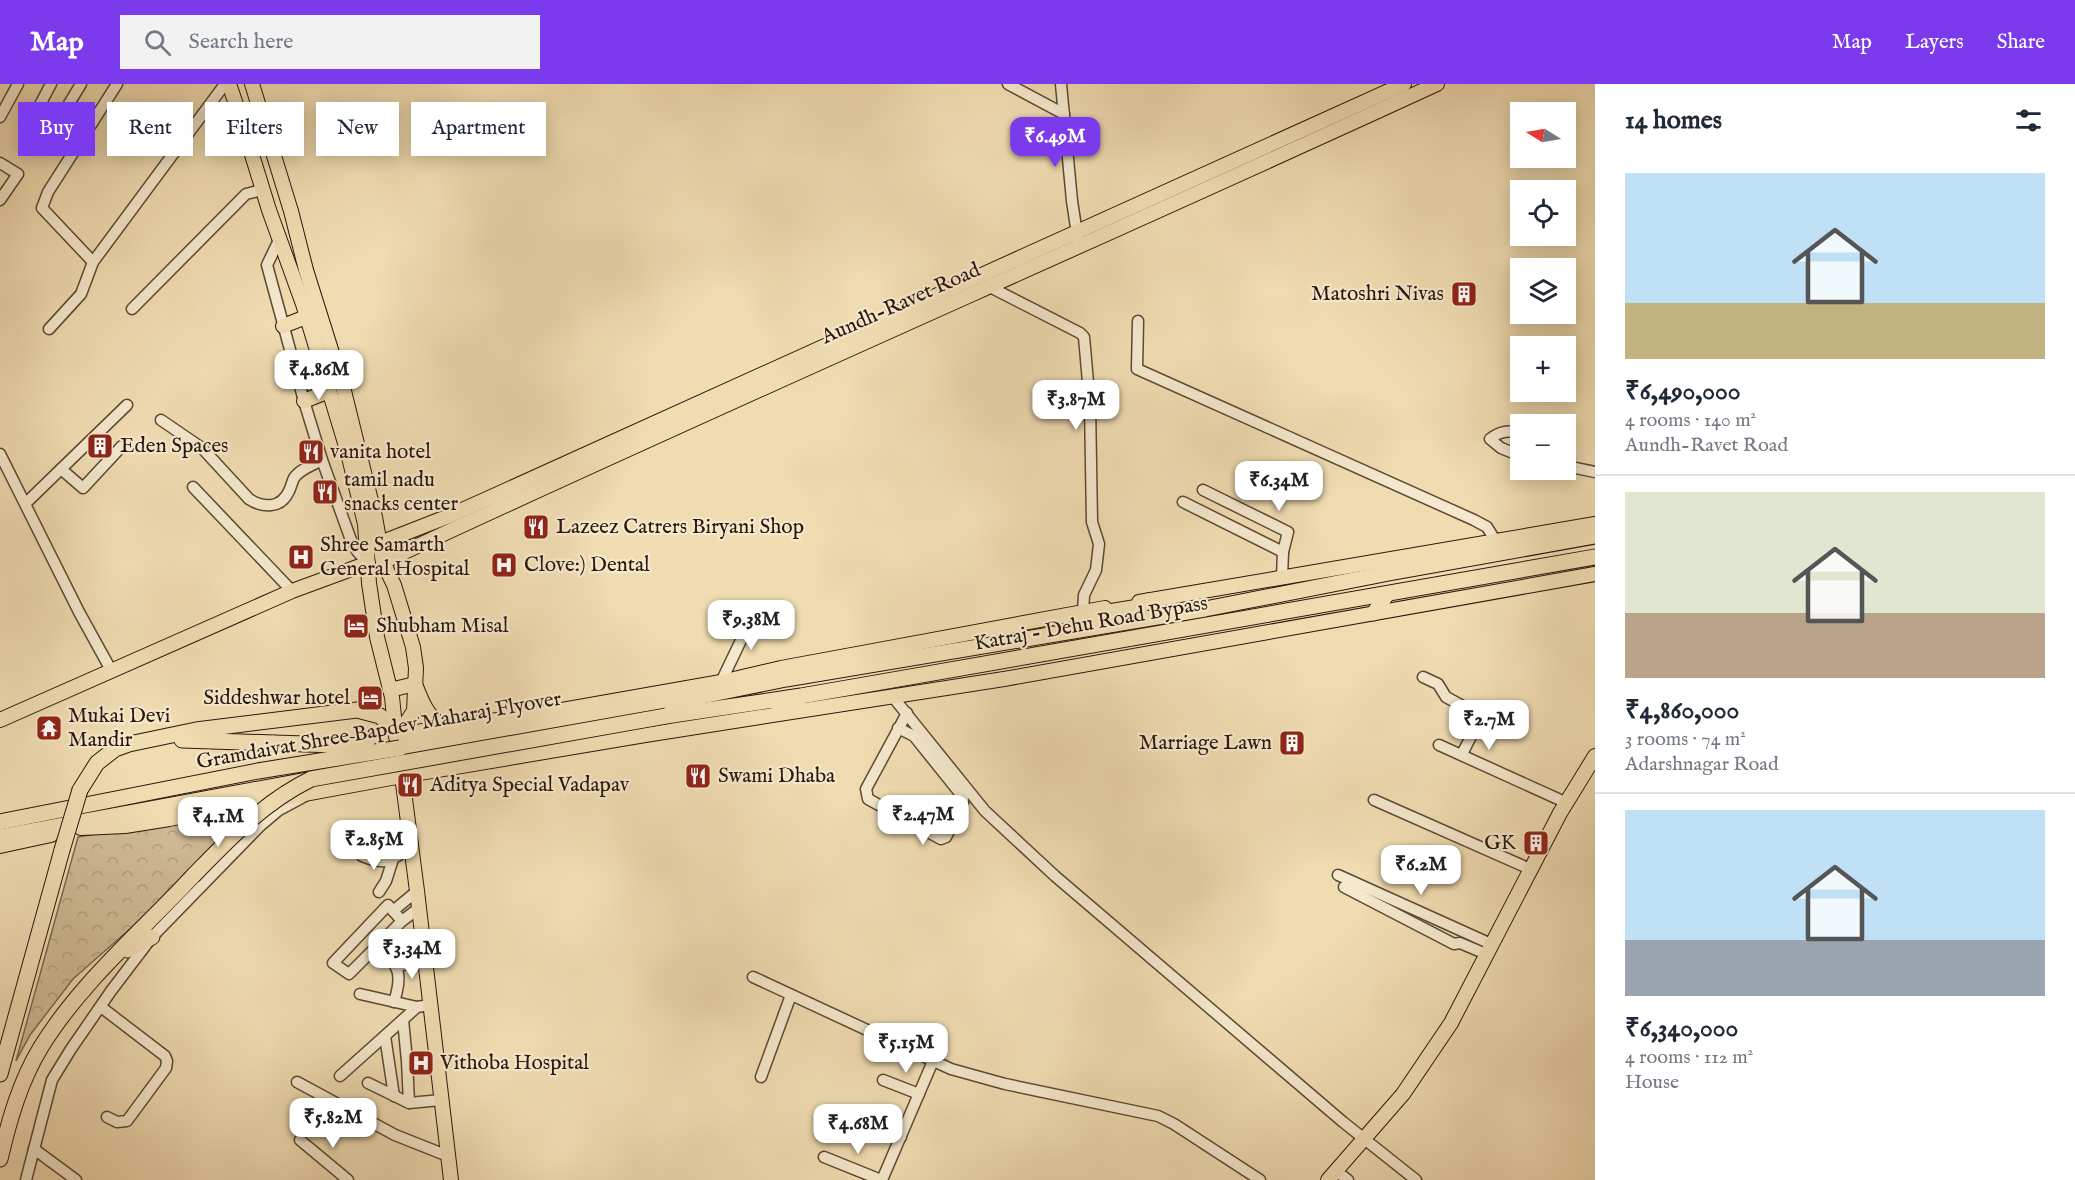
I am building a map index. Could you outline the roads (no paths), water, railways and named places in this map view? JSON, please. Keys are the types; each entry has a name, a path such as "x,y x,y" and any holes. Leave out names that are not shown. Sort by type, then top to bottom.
{"highway":[{"name":"Katraj - Dehu Road Bypass","path":"752,679 779,680 1205,609 1595,536"},
{"name":"Katraj - Dehu Road Bypass","path":"801,696 1595,557"},
{"path":"1374,613 1394,593"},
{"path":"1075,631 1095,614 1139,607 1148,601"},
{"name":"Gramdaivat Shree Bapdev Maharaj Flyover","path":"75,826 261,788 311,786 665,710 752,679"},
{"path":"777,713 801,696"},
{"name":"Gramdaivat Shree Bapdev Maharaj Flyover","path":"7,821 258,771 397,738 801,696"},
{"path":"0,1074 80,789 93,768 109,753 129,744 196,730 350,710 368,711 380,716 397,738"},
{"path":"146,740 274,743 397,738"},
{"path":"0,1159 16,1103 40,1047 82,991 252,817 277,798 311,786"},
{"path":"0,837 75,826"},
{"path":"116,955 152,937"}],"main road":[{"path":"227,84 242,119 262,190 306,317 348,453 365,524 369,583 377,637 390,690 417,891 425,961 424,1006 441,1100 451,1180"},
{"path":"252,84 344,391 375,517 383,562 394,585 413,647 416,668 414,711 397,738"},
{"name":"Aundh-Ravet Road","path":"380,543 449,516 724,393 1076,231 1404,84"},
{"name":"Aundh-Ravet Road","path":"383,562 550,484 1437,84"},
{"path":"284,326 306,317"},
{"path":"304,401 329,391"},
{"path":"397,738 444,727 545,713 721,682 752,679 781,668 1083,612 1595,524"},
{"path":"0,720 292,591 368,563"},
{"path":"0,846 75,826 170,819 311,786 402,776 777,713 893,697 1109,661 1595,574"},
{"path":"390,690 415,684"},
{"path":"415,684 424,708 432,720 444,727"},
{"path":"1332,1175 1403,1094 1451,1023 1530,869 1595,756"}],"street":[{"path":"0,117 18,84"},
{"path":"51,84 33,118 35,122 49,129 56,125 81,84"},
{"path":"93,262 42,208 48,192 117,84"},
{"path":"49,329 81,294 93,262 227,84"},
{"path":"1008,84 1064,114"},
{"path":"1060,84 1079,247"},
{"path":"0,163 18,174 0,200"},
{"path":"132,309 246,194 262,190"},
{"path":"280,238 267,265 321,460 351,540 368,563"},
{"path":"990,287 1084,337 1090,405 1092,522 1099,544 1096,570 1084,595 1083,612"},
{"path":"1138,321 1137,369 1474,520 1487,527 1495,540"},
{"path":"26,503 128,405"},
{"path":"161,420 202,448 249,499 258,504 272,506 277,504 289,493 293,479 300,472 321,460"},
{"path":"1510,431 1497,433 1490,439 1510,451"},
{"path":"61,470 82,488 122,446"},
{"path":"0,454 79,612 111,670"},
{"path":"1576,468 1595,472"},
{"path":"193,487 292,591"},
{"path":"1203,490 1288,532 1283,552 1282,577"},
{"path":"1183,502 1283,552"},
{"path":"721,682 756,609"},
{"path":"1423,677 1438,684 1446,697 1479,715 1479,721 1462,754"},
{"path":"893,697 985,811 1055,876 1364,1140 1416,1180"},
{"path":"898,728 914,736 963,797 963,803 946,837 941,839 868,799 866,789 898,728 907,713"},
{"path":"1439,745 1567,803"},
{"path":"26,1180 55,1073 100,1006 152,937 260,826 311,786"},
{"path":"1374,800 1530,869"},
{"path":"362,856 381,862 393,859 410,847"},
{"path":"379,892 386,881 393,859"},
{"path":"1338,875 1488,949"},
{"path":"1344,887 1454,944 1460,943 1488,949"},
{"path":"393,911 417,891"},
{"path":"402,921 388,905 333,963 349,974 402,921 419,908"},
{"path":"380,949 392,960 398,972 398,990 394,1002"},
{"path":"403,965 425,961"},
{"path":"753,977 951,1069 1005,1084 1158,1116 1260,1180"},
{"path":"360,994 424,1006"},
{"path":"761,1077 791,995"},
{"path":"100,1006 165,1056 167,1061 166,1068 127,1121 117,1122 107,1117"},
{"path":"340,1076 403,1020 424,1006"},
{"path":"403,1020 409,1103"},
{"path":"385,1036 394,1096"},
{"path":"824,1157 882,1180 933,1061"},
{"path":"883,1080 919,1094"},
{"path":"297,1082 395,1135 448,1156"},
{"path":"368,1083 409,1103 441,1100"},
{"path":"841,1113 901,1137"},
{"path":"300,1140 348,1180"},
{"path":"34,1149 76,1180"},
{"path":"1332,1175 1348,1180"}],"place":[{"name":"Matoshri Nivas","path":"1464,294"},
{"name":"Eden Spaces","path":"100,446"},
{"name":"vanita hotel","path":"311,452"},
{"name":"tamil nadu snacks center","path":"325,492"},
{"name":"Lazeez Catrers Biryani Shop","path":"536,527"},
{"name":"Shree Samarth General Hospital","path":"301,557"},
{"name":"Clove:) Dental","path":"504,565"},
{"name":"Shubham Misal","path":"356,626"},
{"name":"Siddeshwar hotel","path":"370,698"},
{"name":"Mukai Devi Mandir","path":"49,728"},
{"name":"Marriage Lawn","path":"1292,743"},
{"name":"Swami Dhaba","path":"698,776"},
{"name":"Aditya Special Vadapav","path":"410,785"},
{"name":"GK","path":"1536,843"},
{"name":"Vithoba Hospital","path":"421,1063"}]}
